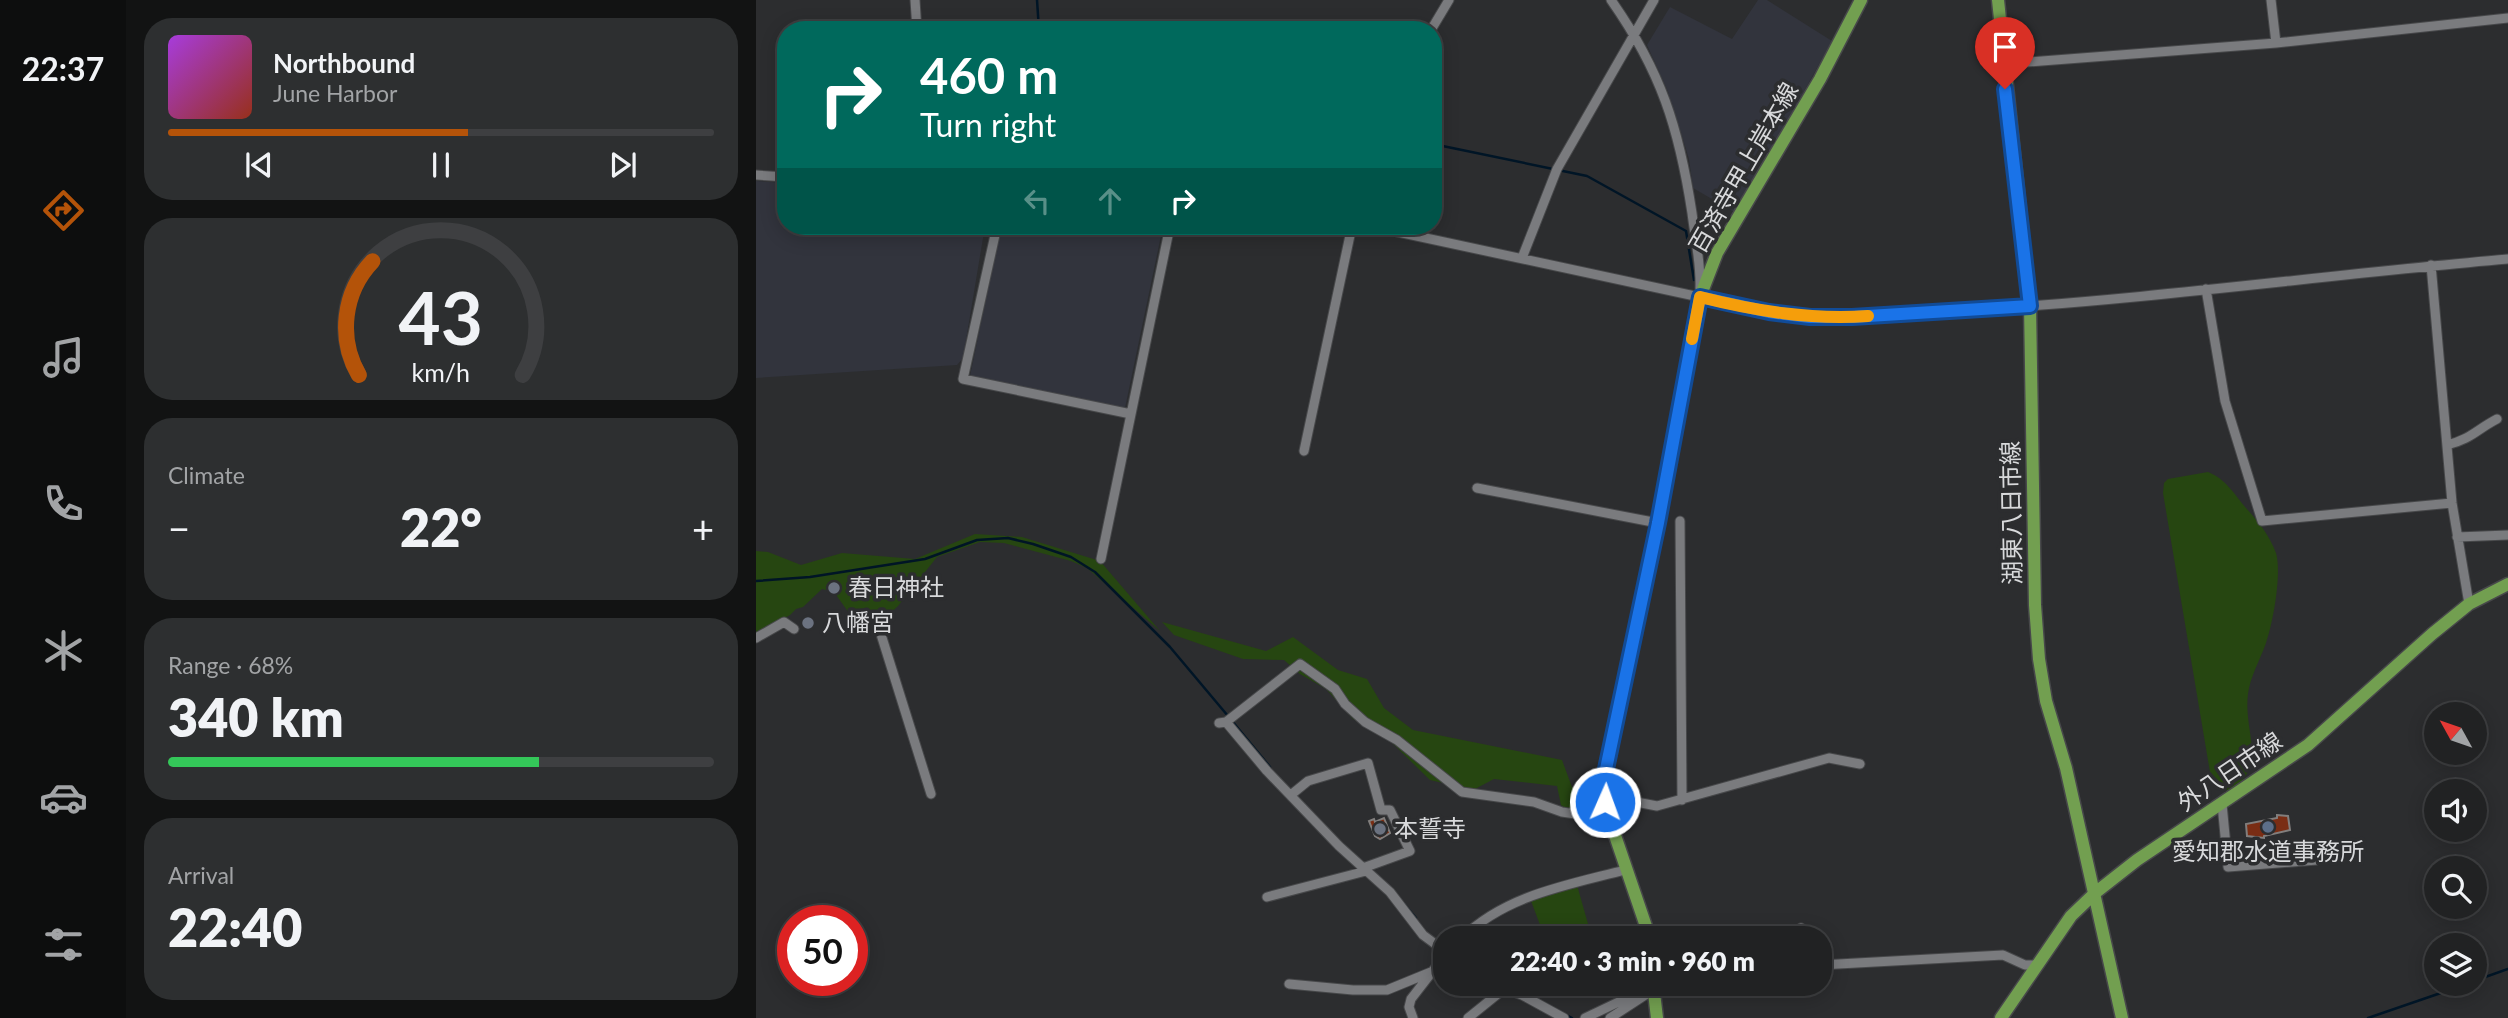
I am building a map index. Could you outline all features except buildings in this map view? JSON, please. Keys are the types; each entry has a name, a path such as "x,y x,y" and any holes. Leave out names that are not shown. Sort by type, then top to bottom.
{"main road":[{"name":"百済寺甲上岸本線","path":"1646,926 1625,870 1605,802 1606,769 1658,523 1700,297 1717,253 1819,79 1861,0"},
{"name":"湖東八日市線","path":"1998,0 2030,306 2035,606 2039,659 2046,701 2066,768 2122,1018"},
{"name":"外八日市線","path":"2001,1018 2071,916 2095,893 2137,860 2308,745 2469,604 2508,584"},
{"path":"1654,996 1657,1018"}],"street":[{"path":"915,0 916,21"},
{"path":"1436,21 1449,0"},
{"path":"1611,0 1635,34 1655,72 1684,162 1700,279 1700,297"},
{"path":"1522,258 1557,169 1654,0"},
{"path":"2271,0 2276,43"},
{"path":"2003,64 2276,43 2508,18"},
{"path":"756,175 777,176"},
{"path":"995,235 963,379 1131,414"},
{"path":"1101,559 1168,235"},
{"path":"1304,451 1350,235"},
{"path":"1413,235 1769,312 1810,317 2030,306 2508,259"},
{"path":"2431,265 2452,503 2469,604"},
{"path":"2206,289 2225,401 2262,521 2452,503"},
{"path":"2447,445 2468,440 2497,419"},
{"path":"1477,488 1658,523"},
{"path":"1680,521 1682,800"},
{"path":"2457,537 2508,535"},
{"path":"756,638 783,622 794,629"},
{"path":"879,628 931,794"},
{"path":"1433,943 1423,935 1398,901 1267,771 1222,722 1300,664 1335,689 1345,704 1366,722 1397,740 1462,792 1534,802 1562,812 1596,817 1605,802 1657,806 1829,758 1860,764"},
{"path":"1267,897 1365,870 1410,851 1390,810 1381,810 1368,763 1308,781 1292,794"},
{"path":"2222,804 2228,867 2317,860"},
{"path":"1476,926 1533,893 1625,870"},
{"path":"1832,964 2003,955 2025,965 2036,965"},
{"path":"1413,1018 1409,1007 1411,999 1433,969"},
{"path":"1289,984 1387,990 1431,972"},
{"path":"1468,1018 1495,996"},
{"path":"1524,996 1559,1017"},
{"path":"1611,1018 1642,996"},
{"path":"1585,1018 1627,998 1638,999"}],"shaded area":[{"path":"1758,0 1767,0 1832,41 1736,213 1693,188 1689,159 1668,92 1647,45 1670,7 1732,39"},
{"path":"756,181 777,182 777,235 984,235 963,358 957,365 756,378"},
{"path":"999,235 1161,235 1125,408 970,376"}],"green space":[{"path":"2208,472 2225,483 2259,523 2276,553 2278,562 2276,598 2271,623 2248,694 2252,759 2242,781 2230,792 2212,784 2163,493 2164,483 2168,479"},
{"path":"975,534 1022,537 1100,561 1160,631 1087,568 1004,543 980,542 937,557 898,606 882,621 868,625 854,620 834,592 822,589 803,607 756,634 756,551 768,552 801,565 842,553 915,559"},
{"path":"1162,622 1266,651 1293,637 1338,670 1367,679 1384,708 1413,730 1562,760 1572,787 1595,804 1591,810 1567,809 1561,805 1557,786 1494,779 1473,790 1430,780 1387,738 1353,719 1326,689 1300,674 1284,660 1243,659 1174,635"},
{"path":"1577,885 1589,926 1540,926 1531,901 1534,896"}],"waterway":[{"path":"1037,0 1038,21"},
{"path":"1442,146 1587,176 1686,231 1694,280"},
{"path":"756,581 810,577 925,559 977,540 1008,538 1033,544 1071,557 1095,572 1170,647 1228,716"},
{"path":"1232,721 1270,767"},
{"path":"1400,899 1416,918"},
{"path":"2487,976 2508,969"},
{"path":"2368,1018 2432,996"},
{"path":"1541,1001 1572,1018"}],"slow traffic":[{"path":"1692,339 1700,297 1769,312 1810,317 1868,316"}],"place":[{"name":"春日神社","path":"834,588"},
{"name":"八幡宮","path":"808,623"},
{"name":"愛知郡水道事務所","path":"2268,827"},
{"name":"本誓寺","path":"1380,829"}],"route":[{"path":"1605,802 1606,769 1658,523 1700,297 1769,312 1810,317 2030,306 2005,89"}]}
